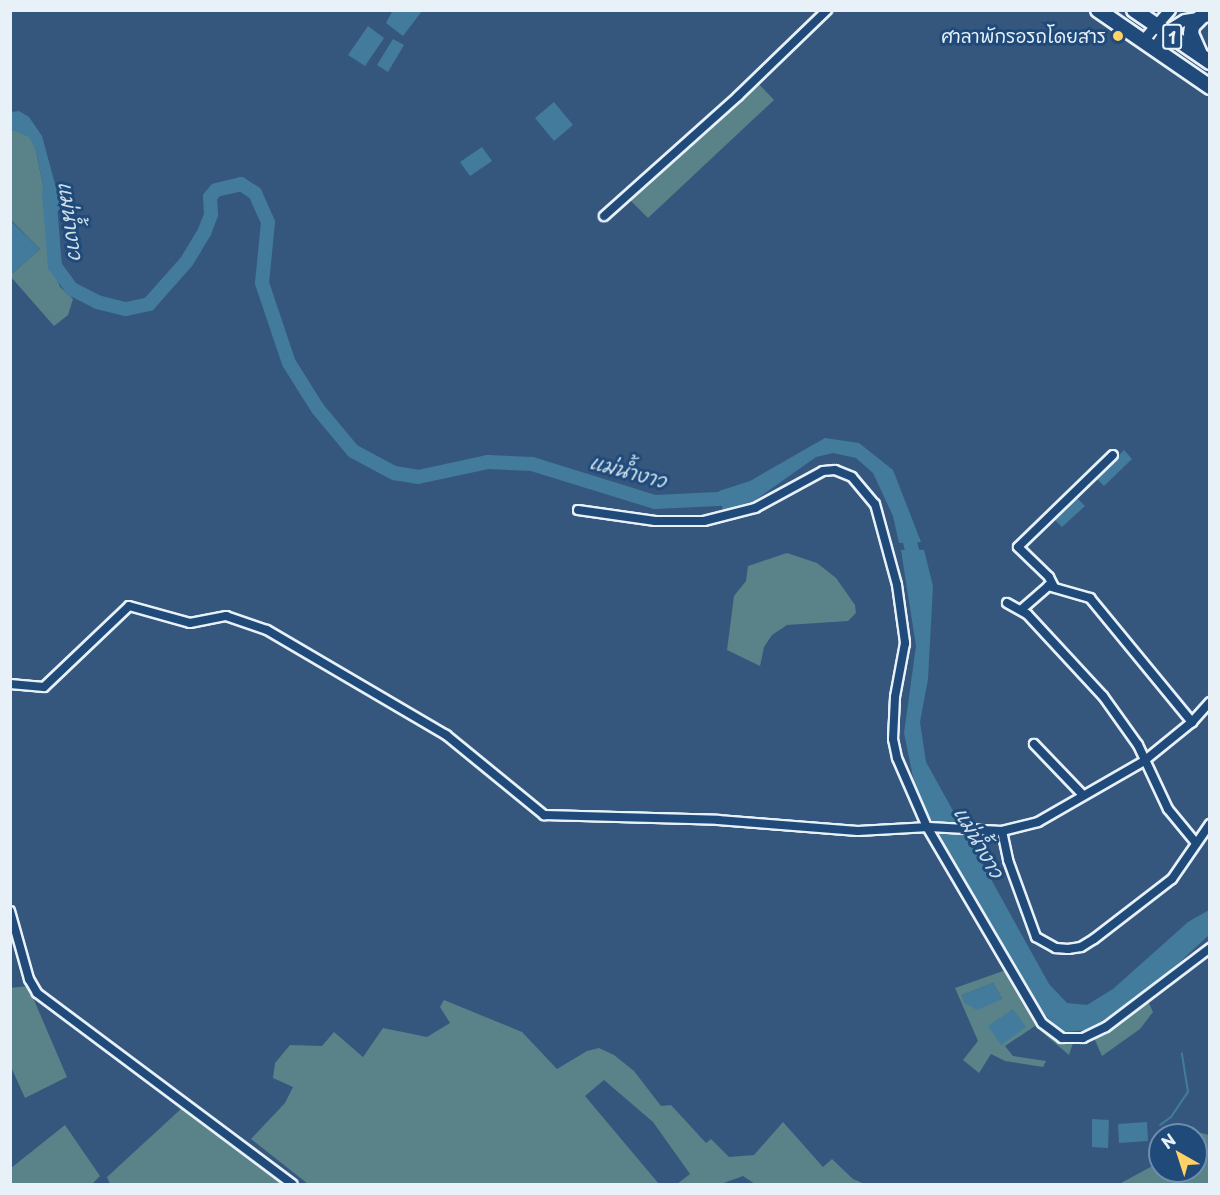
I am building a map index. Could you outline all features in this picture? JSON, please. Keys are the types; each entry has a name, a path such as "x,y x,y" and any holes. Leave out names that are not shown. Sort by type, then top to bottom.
{"highway":[{"name":"1","path":"1098,10 1209,87"},
{"name":"1","path":"1134,10 1206,60"},
{"path":"1205,17 1192,26 1191,34 1206,60"}],"street":[{"path":"604,216 738,96 827,10"},
{"path":"1148,45 1170,10"},
{"path":"1160,28 1185,20 1205,17"},
{"path":"1054,587 1049,577 1018,547 1113,455"},
{"path":"578,510 655,521 704,521 755,508 824,471 835,470 852,477 875,504 897,585 905,643 896,697 894,746 928,827 1042,1023 1062,1038 1083,1038 1106,1027 1209,948"},
{"path":"1022,609 1042,590 1054,587 1090,598 1192,722"},
{"path":"1007,603 1022,609 1103,696 1138,745 1168,809 1196,843"},
{"path":"10,684 44,687 129,606 190,623 226,616 267,630 446,735 544,815 718,820 818,830 928,827 1002,831 1038,822 1082,794 1144,761 1192,722 1209,702"},
{"path":"1034,744 1082,794"},
{"path":"1002,831 1008,860 1036,937 1056,948 1068,949 1081,947 1094,939 1172,879 1209,824"},
{"path":"10,911 29,979 38,993 292,1185"}],"green space":[{"path":"757,82 774,100 648,218 628,198"},
{"path":"11,129 30,137 36,150 48,212 52,266 60,287 73,299 68,315 54,326 11,277 11,270 13,273 40,249 11,220"},
{"path":"787,553 817,563 836,578 855,605 856,613 848,621 787,625 772,635 764,647 760,666 727,650 734,596 746,581 748,566"},
{"path":"1006,970 1037,1021 1055,1038 1073,1043 1069,1055 1035,1026 1005,1046 1013,1056 1046,1061 1043,1067 1005,1061 991,1054 979,1073 963,1060 978,1041 955,988","holes":["993,983 1002,999 965,1003 962,995"]},
{"path":"28,986 67,1077 25,1098 11,1067 10,988"},
{"path":"1147,999 1153,1012 1140,1029 1102,1056 1094,1038"},
{"path":"444,1000 522,1032 557,1069 587,1051 599,1048 614,1055 634,1071 661,1106 671,1105 706,1143 711,1139 729,1157 754,1155 783,1122 823,1167 832,1159 853,1179 865,1184 755,1184 743,1176 721,1184 677,1184 690,1174 653,1122 604,1080 585,1096 659,1184 308,1184 251,1139 285,1103 293,1087 273,1078 275,1063 290,1045 322,1046 334,1032 363,1057 383,1028 427,1037 450,1023 440,1007"},
{"path":"182,1108 282,1184 110,1184 107,1177"},
{"path":"65,1125 100,1176 92,1184 11,1184 11,1168"},
{"path":"1209,1135 1209,1184 1119,1184 1148,1168 1148,1183 1208,1183"}],"water":[{"path":"393,10 422,11 403,36 386,23"},
{"path":"368,26 384,38 365,66 348,55"},
{"path":"393,39 404,45 388,72 377,65"},
{"path":"554,102 573,125 554,141 535,118"},
{"path":"19,111 29,117 42,136 62,210 48,212 36,150 29,137 11,129 11,112"},
{"path":"482,147 492,161 470,176 460,162"},
{"path":"10,220 40,249 13,273 11,270"},
{"path":"825,438 859,443 893,470 921,542 899,543 893,516 873,473 856,458 833,453 816,457 754,501 723,511 719,491 750,481"},
{"path":"1124,450 1132,459 1104,486 1096,478"},
{"path":"1076,497 1085,506 1062,527 1053,518"},
{"path":"901,550 924,550 933,586 928,679 920,722 926,762 1049,984 1067,1003 1087,1005 1113,989 1188,922 1209,910 1209,935 1157,983 1090,1030 1062,1032 1044,1014 952,861 915,787 904,733 916,646"},
{"path":"993,983 1002,999 977,1010 965,1003 962,995"},
{"path":"1013,1009 1026,1027 1001,1045 988,1026"},
{"path":"1092,1119 1109,1120 1108,1148 1092,1147"},
{"path":"1147,1122 1148,1141 1119,1143 1118,1124"}],"waterway":[{"name":"แม่น้ำงาว","path":"49,193 55,266 72,289 97,302 126,309 149,304 187,261 204,233 211,215 210,197 216,190 241,184 255,193 268,222 262,283 289,363 318,409 353,451 394,473 418,477 488,462 532,464 655,502 738,498"},
{"name":"แม่น้ำงาว","path":"906,525 916,567"},
{"path":"1163,1123 1171,1117 1188,1092 1182,1053"}],"place":[{"name":"ศาลาพักรอรถโดยสาร","path":"1118,36"}]}
